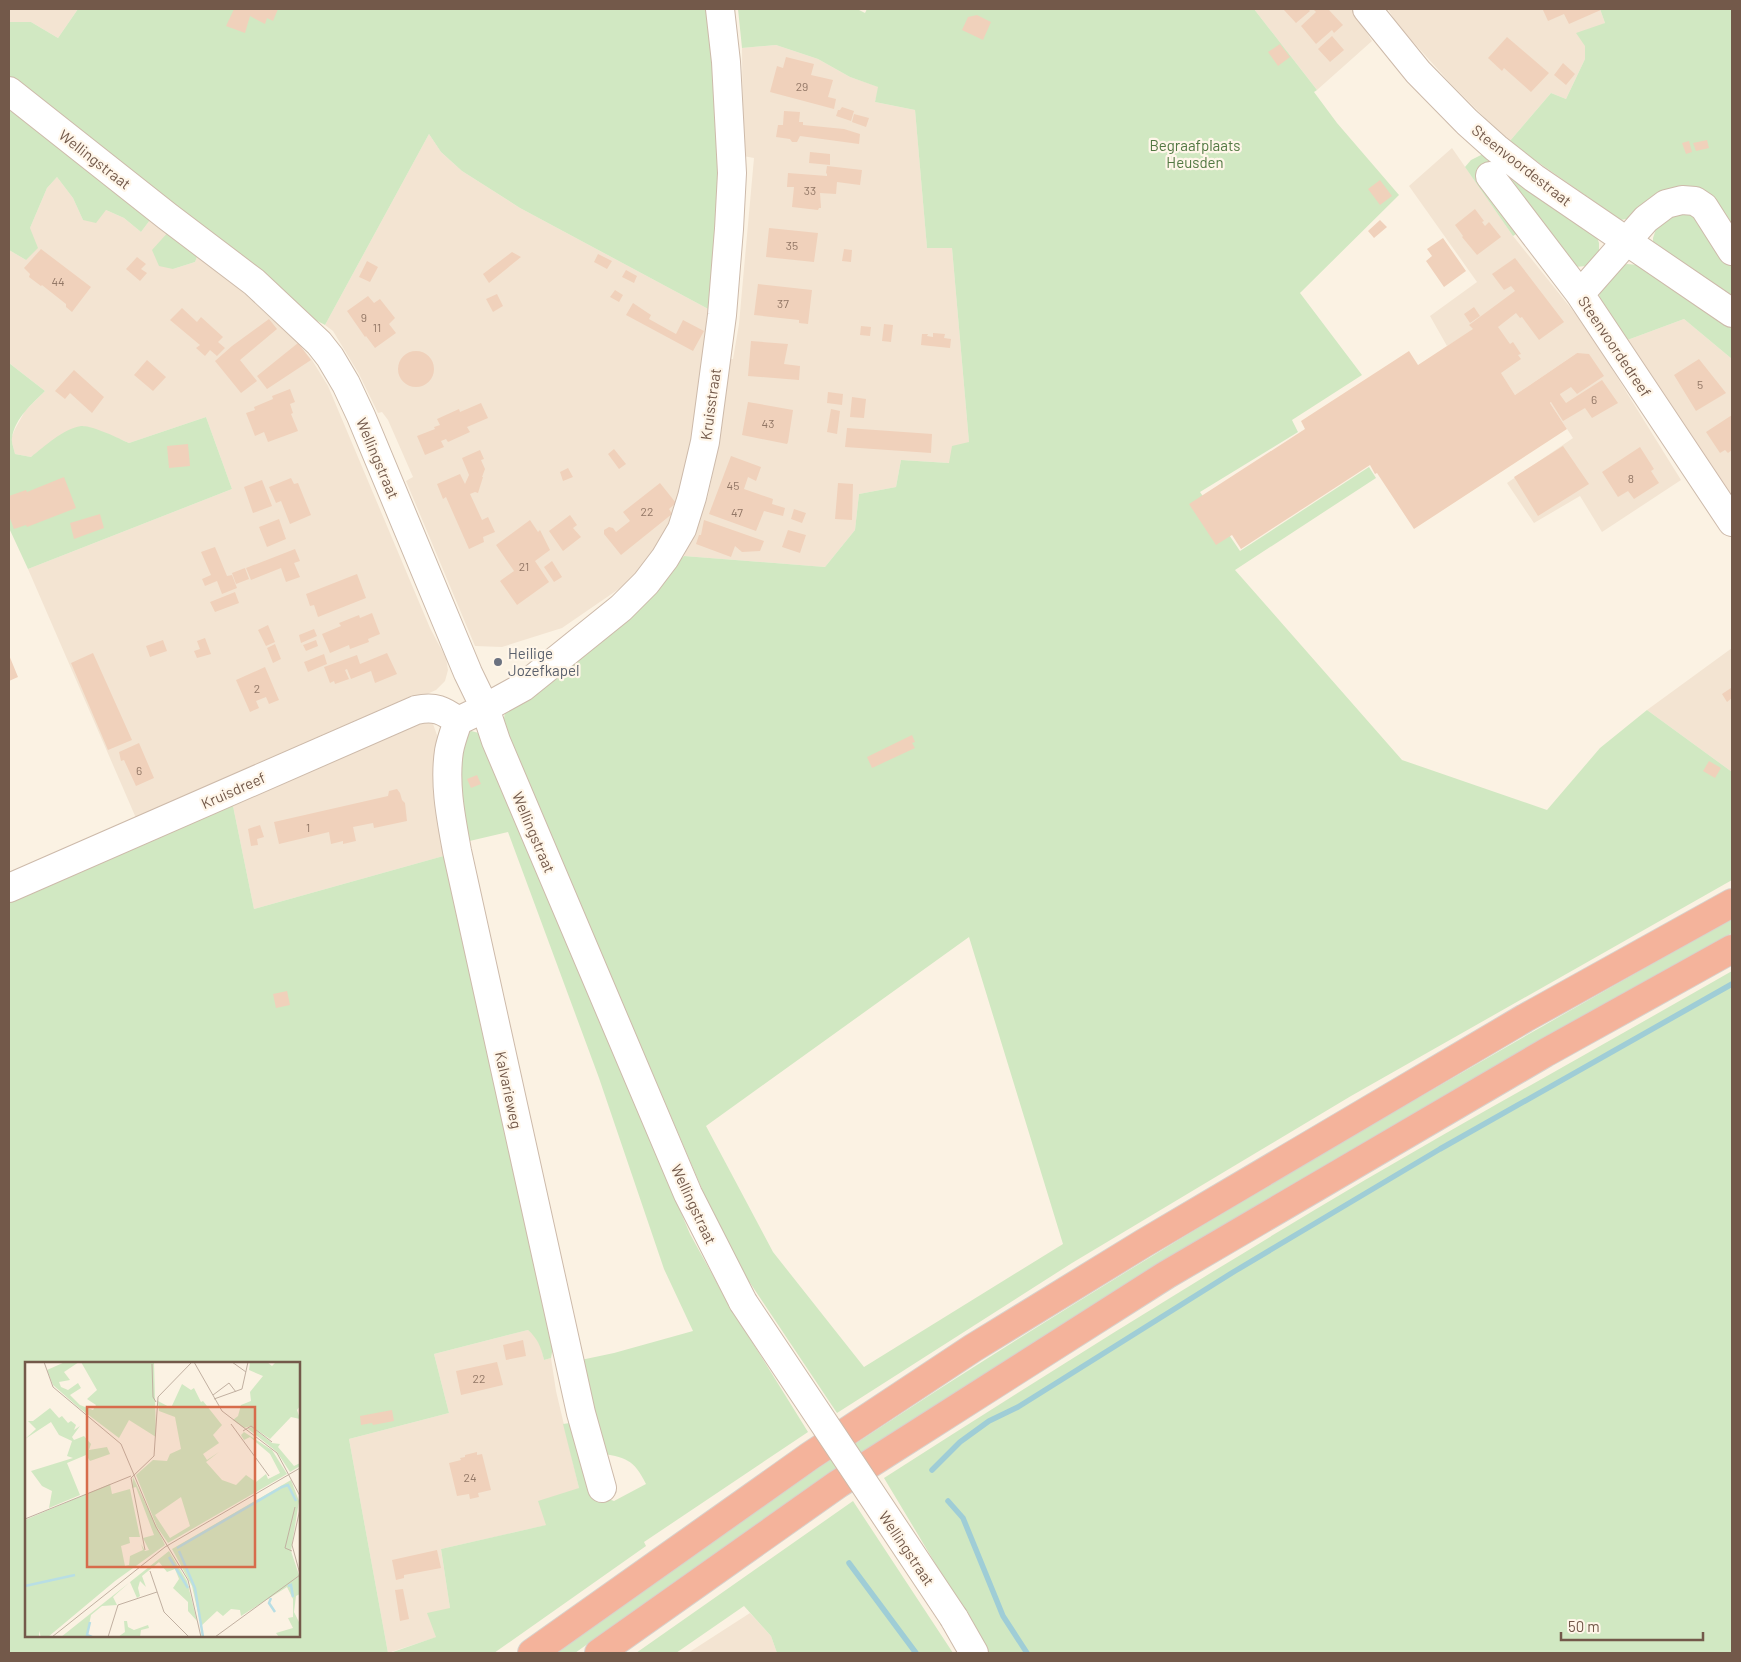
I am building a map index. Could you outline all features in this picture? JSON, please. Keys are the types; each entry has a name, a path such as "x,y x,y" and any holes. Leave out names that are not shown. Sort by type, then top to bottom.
{"highway":[{"path":"532,1653 810,1456 973,1348 1144,1242 1508,1028 1732,903"},
{"path":"599,1653 838,1484 1166,1275 1545,1053 1732,949"}],"street":[{"name":"Kruisstraat","path":"485,708 523,687 620,608 646,583 665,558 682,529 705,442 722,315 729,229 732,173 726,70 720,9"},
{"name":"Steenvoordestraat","path":"1367,9 1418,72 1477,132 1534,178 1732,313"},
{"name":"Wellingstraat","path":"9,91 159,210 254,282 320,343 330,357 346,384 361,416 468,673 485,708 496,742 688,1194 713,1246 743,1302 954,1618 974,1653"},
{"name":"Steenvoordedreef","path":"1490,176 1580,294 1732,522"},
{"path":"1580,294 1646,219 1666,204 1682,200 1695,201 1704,207 1732,251"},
{"name":"Kruisdreef","path":"9,888 416,710 430,707 445,712 458,720"},
{"path":"458,720 485,708"},
{"name":"Kalvarieweg","path":"458,720 449,751 447,774 450,814 580,1413 602,1488"}],"shaded area":[{"path":"9,9 78,9 58,38 31,22 10,22"},
{"path":"1254,9 1352,9 1372,41 1317,90"},
{"path":"1388,9 1600,9 1605,23 1585,46 1585,59 1566,99 1551,93 1509,142 1451,84 1397,24"},
{"path":"776,45 818,59 850,77 879,87 875,102 915,110 927,248 952,248 969,442 950,463 901,460 896,487 859,494 855,530 825,567 684,556 708,496 719,443 730,359 733,359 739,324 754,158 743,156 742,48"},
{"path":"429,134 441,152 462,171 520,208 712,311 697,419 681,499 660,547 629,582 562,628 502,647 475,646 406,481 413,477 388,420 382,412 378,413 359,374 333,331 325,325"},
{"path":"1452,148 1513,236 1586,327 1681,480 1602,532 1580,496 1534,523 1507,483 1573,438 1550,403 1561,396 1560,394 1577,353 1515,395 1473,330 1447,346 1430,316 1477,282 1409,186"},
{"path":"57,177 73,198 83,220 106,210 124,218 141,232 153,216 170,230 173,269 195,262 199,252 298,343 312,360 328,386 430,628 446,658 448,670 445,681 436,690 278,760 136,818 28,569 232,489 206,417 129,443 103,432 82,426 66,432 31,457 15,454 11,439 15,429 25,411 45,391 9,363 9,250 26,260 30,228 47,188"},
{"path":"1684,319 1732,359 1732,501 1622,342"},
{"path":"1732,648 1732,772 1647,710"},
{"path":"427,720 433,724 437,735 436,751 447,855 254,909 233,806 413,722"},
{"path":"528,1330 535,1336 541,1347 544,1360 551,1358 556,1391 579,1488 547,1525 441,1549 450,1608 437,1637 388,1653 349,1439 449,1413 434,1354"},
{"path":"750,1613 771,1636 777,1653 688,1653"}],"green space":[{"path":"78,9 709,9 719,153 712,311 520,208 462,171 441,152 429,134 325,325 310,317 9,78 9,20 10,22 31,22 58,38"},
{"name":"Begraafplaats Heusden","path":"738,9 857,9 865,13 867,9 1254,9 1317,90 1314,92 1337,123 1399,195 1300,293 1362,375 1292,420 1298,432 1200,492 1240,551 1369,467 1376,478 1235,570 1402,760 1547,810 1600,748 1647,710 1732,772 1732,880 1351,1096 1072,1263 837,1413 728,1250 506,737 503,725 505,712 620,616 684,556 825,567 855,530 859,494 896,487 901,460 949,463 952,446 969,442 952,248 927,248 915,110 875,102 878,87 850,77 818,59 776,45 742,48","holes":["969,937 1063,1244 864,1367 773,1252 706,1126"]},
{"path":"1600,9 1732,9 1732,238 1706,203 1621,220 1509,142 1551,93 1566,99 1585,59 1585,46 1576,33 1605,23"},
{"path":"9,103 153,216 141,232 124,218 106,210 96,223 83,220 73,198 57,177 47,188 30,228 38,248 26,260 9,250"},
{"path":"1485,153 1597,237 1599,252 1587,266 1574,267 1521,231 1513,236 1465,167 1471,160"},
{"path":"1687,206 1732,257 1732,298 1653,246 1653,238 1657,226"},
{"path":"170,230 199,252 195,262 173,269 159,266 152,250"},
{"path":"1627,264 1638,265 1648,269 1732,328 1732,359 1684,319 1622,342 1602,310 1600,294 1602,286 1610,275"},
{"path":"9,363 45,391 25,412 17,424 12,440 15,454 31,457 61,434 81,426 98,430 129,443 206,417 232,489 28,569 9,528"},
{"path":"466,732 479,733 690,1234 728,1303 808,1432 644,1542 646,1546 494,1653 390,1653 436,1637 427,1613 450,1608 441,1549 546,1525 538,1501 579,1488 563,1424 577,1422 595,1494 614,1501 646,1484 633,1464 622,1458 598,1453 576,1361 614,1353 693,1331 664,1269 599,1078 508,832 461,843 454,795"},
{"path":"233,806 254,909 447,855 553,1347 551,1358 544,1360 539,1344 528,1330 434,1354 449,1413 349,1439 388,1653 9,1653 9,895 93,859"},
{"path":"1732,919 1732,933 1328,1164 1128,1284 841,1467 575,1653 554,1653 825,1464 970,1369 1077,1302 1403,1107"},
{"path":"1732,971 1732,1653 989,1653 884,1478 1123,1327 1304,1216"},
{"path":"853,1501 953,1653 777,1653 771,1636 744,1606 676,1653 636,1653"}],"building":[{"path":"234,9 278,9 273,21 267,18 265,24 250,16 245,33 226,26"},
{"path":"1285,9 1308,9 1310,11 1296,23"},
{"path":"1315,9 1328,9 1343,25 1334,33 1332,30 1316,44 1301,26 1316,12"},
{"path":"1603,9 1569,24 1564,14 1548,21 1543,10"},
{"path":"977,15 991,22 983,40 962,30 968,17"},
{"path":"1332,36 1344,50 1330,62 1318,49"},
{"path":"1507,37 1549,73 1531,92 1504,68 1502,71 1488,58"},
{"path":"1280,44 1290,57 1278,66 1268,52"},
{"path":"786,57 814,64 811,75 833,80 828,97 836,99 834,109 770,92 777,66 783,68"},
{"path":"1563,63 1575,74 1566,85 1554,75"},
{"path":"842,107 854,111 851,121 836,116 838,110"},
{"path":"784,111 800,112 799,122 803,122 803,125 844,129 860,134 859,144 800,136 797,142 792,142 790,139 776,137 778,125 783,125"},
{"path":"854,114 869,118 866,127 852,122"},
{"path":"1707,140 1709,148 1696,151 1693,143"},
{"path":"1689,141 1692,152 1686,154 1682,143"},
{"path":"810,152 830,154 830,165 809,163"},
{"path":"827,166 862,170 860,185 837,182 836,194 820,193 821,208 818,210 792,207 794,187 787,187 788,173 827,176"},
{"path":"1380,180 1392,196 1380,205 1368,189"},
{"path":"1475,209 1484,221 1482,222 1485,226 1489,222 1501,237 1477,255 1455,225"},
{"path":"1380,220 1387,227 1374,238 1368,231"},
{"path":"769,228 818,233 814,262 766,257"},
{"path":"1443,238 1466,271 1444,287 1426,261 1432,256 1427,249"},
{"path":"41,249 91,287 72,312 66,307 66,304 29,277 30,274 24,268"},
{"path":"844,249 852,250 851,262 842,261"},
{"path":"512,252 521,257 489,283 483,274"},
{"path":"598,254 612,261 607,269 594,262"},
{"path":"137,257 146,264 141,269 147,273 140,281 126,269"},
{"path":"1515,258 1564,322 1539,340 1522,317 1520,318 1516,313 1498,327 1510,344 1513,342 1521,354 1518,355 1521,359 1501,373 1515,395 1577,353 1589,354 1604,376 1577,394 1571,387 1560,394 1566,403 1602,380 1618,403 1592,418 1585,408 1563,421 1551,402 1567,429 1414,529 1370,465 1241,549 1232,535 1216,545 1189,504 1305,429 1301,421 1409,351 1418,365 1473,329 1469,325 1515,291 1511,286 1504,290 1492,274"},
{"path":"367,261 378,267 370,282 359,277"},
{"path":"626,270 637,276 634,283 622,277"},
{"path":"758,284 812,290 808,324 799,323 799,320 754,315"},
{"path":"615,290 623,295 619,302 610,297"},
{"path":"497,294 503,306 493,312 486,299"},
{"path":"368,296 374,303 380,299 395,318 389,324 396,333 375,348 347,311"},
{"path":"633,303 651,315 649,319 676,334 683,320 704,331 693,351 626,315"},
{"path":"1474,307 1480,316 1470,323 1464,314"},
{"path":"182,308 197,322 201,317 223,337 218,342 225,348 217,356 210,350 205,356 196,348 200,345 170,320"},
{"path":"269,319 277,329 240,360 257,381 241,393 215,361"},
{"path":"884,324 893,325 891,342 882,341"},
{"path":"861,326 871,327 870,336 860,335"},
{"path":"933,333 945,334 944,338 951,339 950,348 921,345 922,334 928,334 927,336 933,337"},
{"path":"751,341 788,344 784,364 800,366 799,380 748,376"},
{"path":"298,343 311,360 267,389 257,376"},
{"path":"416,351 423,352 429,356 433,362 433,376 429,382 423,386 416,387 409,386 403,382 399,376 398,369 399,362 403,356 409,352"},
{"path":"1699,359 1726,393 1696,411 1674,375"},
{"path":"147,360 166,377 153,391 134,375"},
{"path":"74,370 104,397 92,413 70,393 65,399 55,391"},
{"path":"290,389 295,402 290,404 293,413 291,414 298,431 268,442 264,432 255,436 246,413 255,410 254,407 273,399 272,396"},
{"path":"828,392 843,394 842,405 827,403"},
{"path":"852,397 866,399 864,418 850,417"},
{"path":"748,402 793,410 787,444 742,435"},
{"path":"481,403 488,418 467,427 470,432 448,442 446,439 441,441 444,447 425,455 417,436 440,425 437,419 459,409 460,412"},
{"path":"831,409 840,411 837,434 827,432"},
{"path":"1732,415 1732,450 1728,453 1725,450 1720,453 1706,432"},
{"path":"847,428 932,434 931,453 845,447"},
{"path":"188,444 190,466 169,468 167,446"},
{"path":"1563,446 1589,484 1538,516 1514,477"},
{"path":"1640,447 1654,469 1651,471 1659,483 1634,499 1628,491 1618,497 1602,472"},
{"path":"614,449 626,464 619,469 608,454"},
{"path":"480,450 484,459 481,460 485,469 478,493 470,494 482,520 488,517 495,532 483,537 484,542 469,549 446,497 443,499 437,484 460,474 465,484 469,475 462,458"},
{"path":"731,456 761,467 756,481 748,477 744,489 773,499 772,504 785,508 783,516 764,511 756,531 709,514"},
{"path":"568,468 573,477 563,481 560,472"},
{"path":"64,477 76,508 27,527 26,525 14,529 9,516 9,496 26,490 27,492"},
{"path":"291,478 294,484 298,483 311,515 290,524 281,501 276,503 269,487"},
{"path":"262,480 272,506 253,513 244,487"},
{"path":"660,483 676,503 669,509 672,514 621,555 604,534 604,530 609,527 613,528 616,532 630,521 623,512"},
{"path":"838,483 853,484 852,520 835,519"},
{"path":"794,509 806,513 802,523 791,519"},
{"path":"100,514 104,528 74,539 70,523"},
{"path":"570,515 577,525 573,528 581,537 563,551 549,531"},
{"path":"279,519 286,539 267,547 259,527"},
{"path":"530,520 538,532 540,530 550,550 535,561 549,582 517,605 500,581 514,571 496,545"},
{"path":"704,520 764,541 760,551 742,552 735,546 731,557 696,544 699,535 701,535"},
{"path":"788,530 806,535 800,553 782,547"},
{"path":"215,547 227,576 232,575 237,588 222,594 217,581 205,586 202,579 211,575 201,552"},
{"path":"295,549 300,561 294,563 300,577 286,582 281,568 251,580 246,568"},
{"path":"552,561 562,577 554,582 544,567"},
{"path":"245,568 249,579 236,584 232,573"},
{"path":"357,574 366,598 318,617 314,605 310,606 306,594"},
{"path":"235,592 239,603 215,612 210,602"},
{"path":"372,613 380,634 368,639 369,642 350,649 349,645 330,653 322,634 341,626 339,623 359,615 360,618"},
{"path":"268,625 275,642 266,646 258,630"},
{"path":"314,629 317,636 301,643 299,635"},
{"path":"205,638 211,654 197,658 194,651 200,649 197,641"},
{"path":"163,640 167,651 150,657 146,646"},
{"path":"316,640 318,646 306,651 303,645"},
{"path":"275,644 281,659 273,663 267,648"},
{"path":"93,653 132,740 108,750 71,663"},
{"path":"387,653 397,674 375,683 371,671 351,679 347,669 345,670 349,679 335,684 334,681 330,683 324,667 357,655 360,664"},
{"path":"324,654 327,664 308,672 304,662"},
{"path":"9,655 18,677 9,681"},
{"name":"Heilige Jozefkapel","path":"494,657 502,658 501,667 494,666"},
{"path":"265,667 279,700 269,704 266,697 256,701 259,708 250,712 236,680"},
{"path":"1731,688 1732,698 1727,702 1722,694"},
{"path":"912,735 915,742 912,743 915,748 872,768 867,757"},
{"path":"139,743 154,778 136,786 124,760 121,761 119,752"},
{"path":"1709,761 1721,768 1715,778 1703,771"},
{"path":"477,775 481,784 471,788 467,779"},
{"path":"397,789 405,803 407,821 374,828 373,823 353,827 356,841 343,844 343,841 331,844 329,832 279,844 274,822 388,796 389,791"},
{"path":"260,825 264,837 257,839 258,845 251,846 248,829"},
{"path":"287,991 290,1005 276,1008 273,994"},
{"path":"523,1340 526,1356 506,1360 503,1345"},
{"path":"497,1362 503,1385 461,1395 456,1371"},
{"path":"392,1410 394,1421 361,1425 360,1416"},
{"path":"477,1452 477,1455 482,1454 491,1490 478,1493 479,1497 470,1499 469,1494 457,1496 449,1463 461,1460 460,1458 465,1457 465,1455"},
{"path":"437,1550 441,1568 404,1575 404,1578 396,1580 392,1560"},
{"path":"403,1589 409,1619 400,1621 395,1590"}],"waterway":[{"path":"932,1470 960,1442 989,1421 1018,1407 1235,1271 1440,1149 1732,984"},
{"path":"948,1501 963,1518 1003,1616 1027,1653"},
{"path":"849,1563 916,1653"}],"place":[{"name":"Heilige Jozefkapel","path":"498,662"}]}
